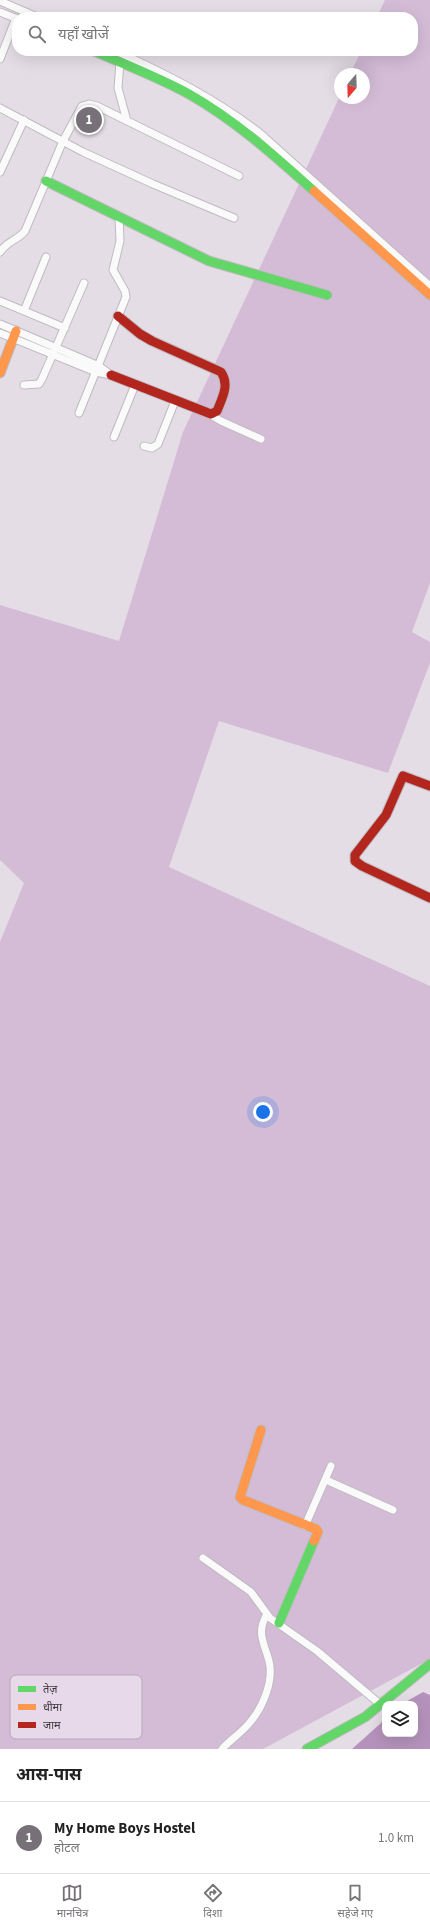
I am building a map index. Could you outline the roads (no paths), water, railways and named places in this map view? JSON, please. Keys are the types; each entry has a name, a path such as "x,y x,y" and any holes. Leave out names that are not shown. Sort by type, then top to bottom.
{"street":[{"path":"0,2 25,12"},
{"path":"0,12 12,17"},
{"path":"0,59 12,29"},
{"path":"106,56 183,91 231,122 307,186 430,295"},
{"path":"127,56 186,84 237,115 261,134 430,286"},
{"path":"120,62 118,88 127,121"},
{"path":"0,252 7,242 16,238 25,231 63,141 82,106 89,104 97,106 239,176"},
{"path":"0,108 63,141 153,184 234,218"},
{"path":"0,171 24,120"},
{"path":"46,181 209,261 327,295"},
{"path":"79,413 126,297 125,291 113,270 120,241 119,217"},
{"path":"24,311 46,257"},
{"path":"24,384 39,384 42,380 84,284"},
{"path":"0,301 65,328"},
{"path":"118,316 140,334 152,341 221,372 226,377 227,383 217,411 214,414"},
{"path":"0,324 14,335"},
{"path":"0,333 14,335 175,401 206,413 214,414"},
{"path":"0,373 14,335"},
{"path":"114,437 135,385"},
{"path":"144,446 152,448 158,444 175,401"},
{"path":"214,414 214,417 221,421 261,439"},
{"path":"430,786 403,776 386,815 355,855 355,861 362,866 430,898"},
{"path":"261,1430 240,1497 243,1500 304,1526 316,1528 318,1536 279,1623"},
{"path":"304,1526 331,1466"},
{"path":"326,1480 393,1510"},
{"path":"203,1558 251,1592 267,1614 381,1705"},
{"path":"222,1749 252,1721 264,1697 270,1677 270,1667 261,1633 262,1622 267,1614"},
{"path":"307,1749 365,1717 430,1664"}],"place":[{"name":"My Home Boys Hostel","path":"89,120"}]}
